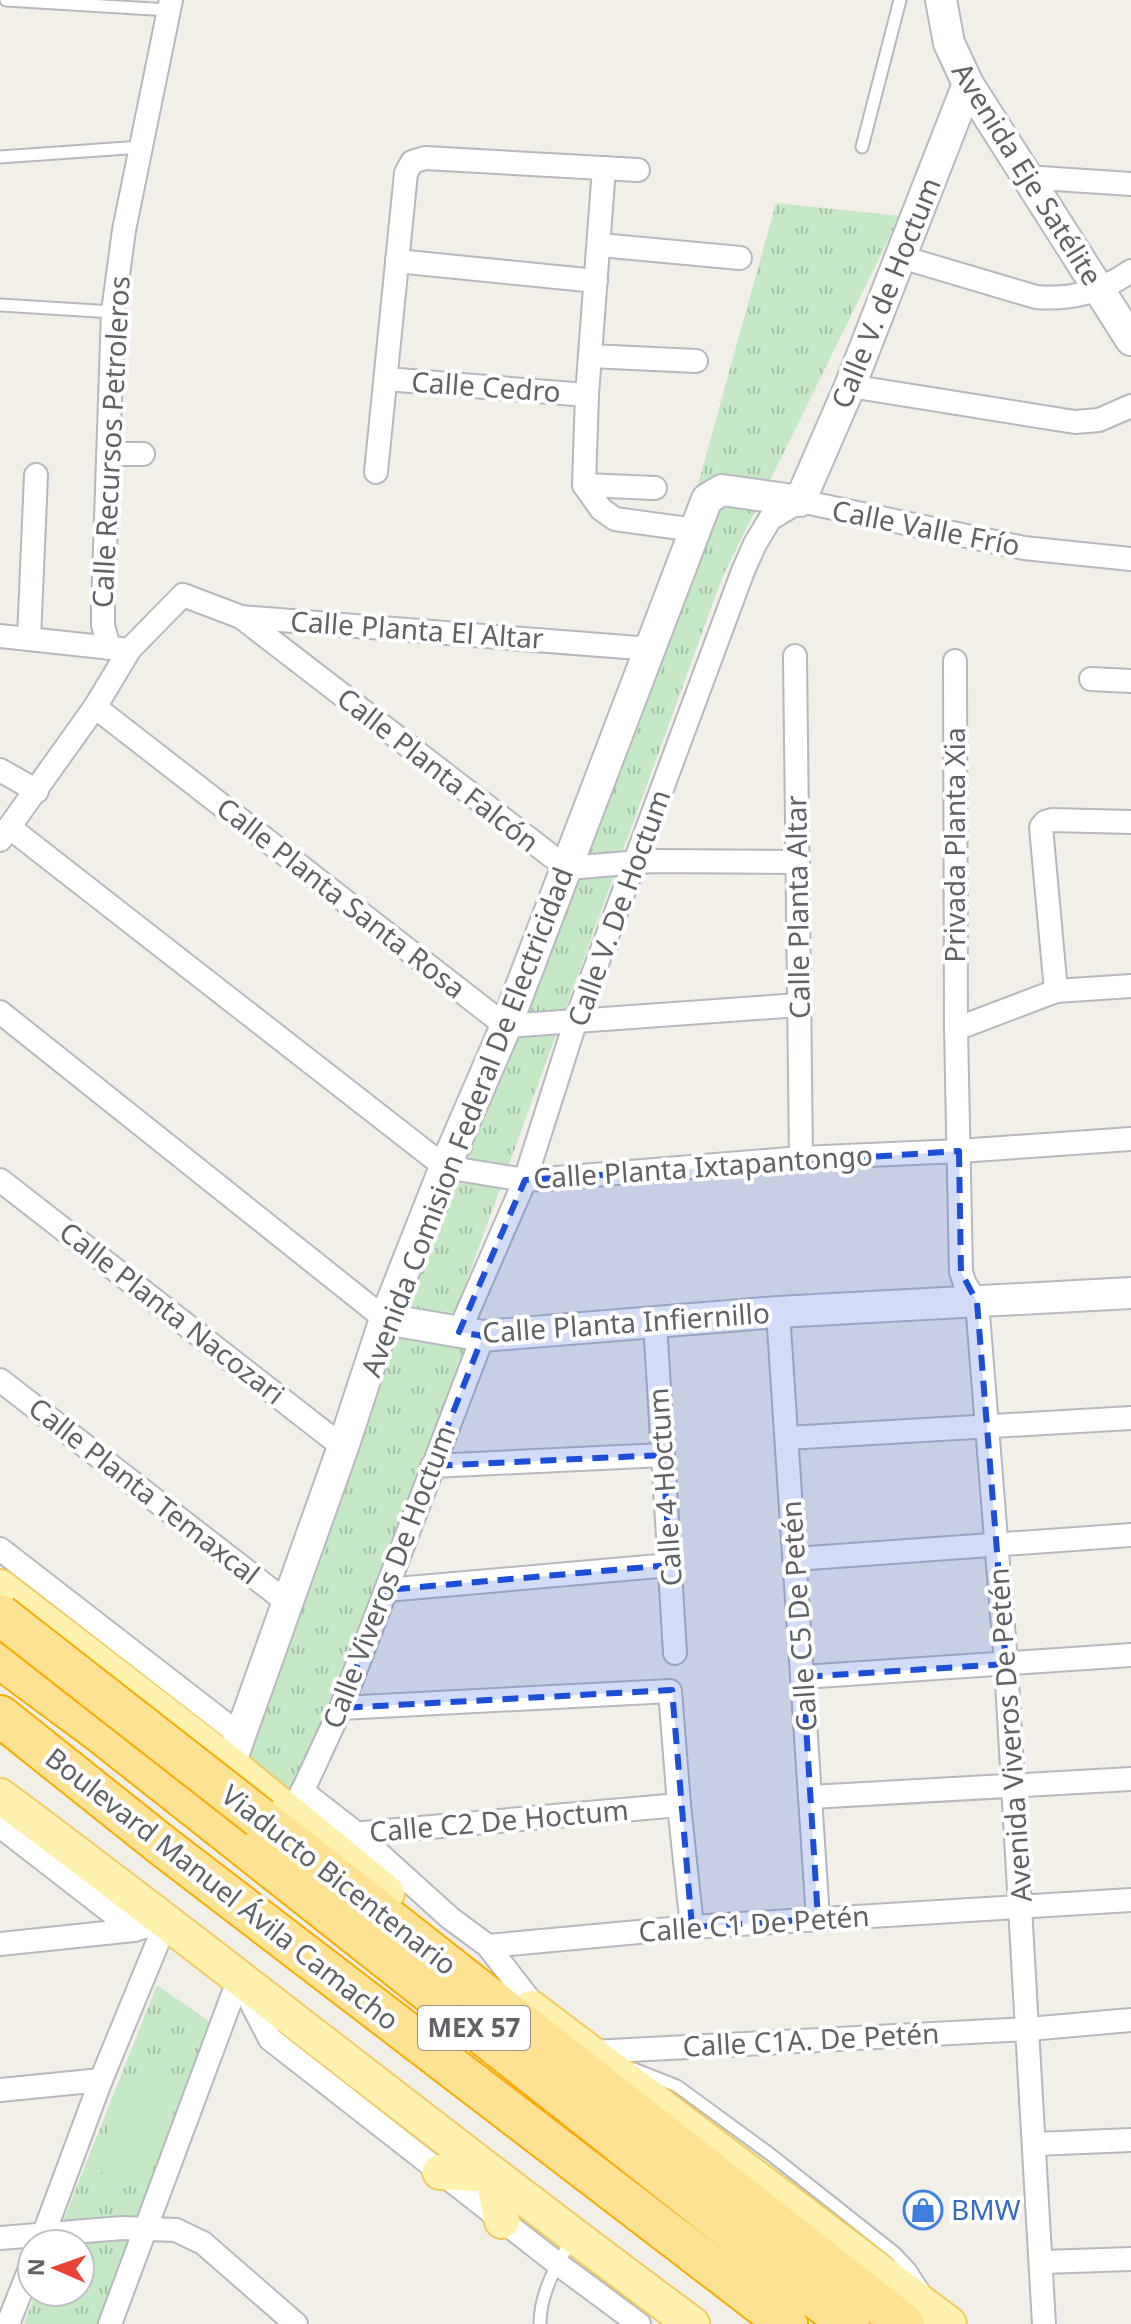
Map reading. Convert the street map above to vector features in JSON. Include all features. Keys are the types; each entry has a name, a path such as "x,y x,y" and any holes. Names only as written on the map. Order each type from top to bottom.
{"highway":[{"name":"Viaducto Bicentenario","path":"0,1615 931,2322"},
{"name":"Boulevard Manuel Ávila Camacho","path":"0,1658 100,1732 849,2324"},
{"name":"Boulevard Manuel Ávila Camacho","path":"0,1716 163,1846 787,2324"},
{"path":"100,1732 198,1741"},
{"path":"0,1749 108,1828 131,1839 163,1846"}],"main road":[{"name":"Avenida Eje Satélite","path":"941,0 949,43 968,84 1131,340"},
{"name":"Calle V. de Hoctum","path":"800,501 850,386 968,84"},
{"name":"Calle Valle Frío","path":"722,490 800,501"},
{"name":"Avenida Comision Federal De Electricidad","path":"235,1750 343,1447 385,1319 445,1167 506,1026 707,499 722,490"},
{"name":"Calle Planta Infiernillo","path":"385,1319 471,1334 778,1312 1131,1293"},
{"path":"0,1587 198,1741 235,1750 297,1803 318,1837 543,2016 790,2187 931,2322"},
{"name":"Boulevard Manuel Ávila Camacho","path":"0,1796 167,1920 492,2175 566,2251 692,2324"},
{"path":"440,2172 492,2175 502,2221"}],"street":[{"name":"Calle Recursos Petroleros","path":"120,648 103,625 113,312 124,230 170,5"},
{"path":"376,472 406,173 412,162 425,158 638,170"},
{"path":"604,168 587,395 584,485 601,509 615,519 695,530"},
{"path":"1025,177 1131,184"},
{"path":"600,245 740,258"},
{"path":"901,257 1036,297 1075,297 1099,291 1131,271"},
{"path":"397,261 596,281"},
{"path":"590,356 696,361"},
{"name":"Calle Cedro","path":"386,379 587,395"},
{"path":"850,386 1075,422 1099,420 1131,406"},
{"path":"108,454 143,454"},
{"path":"29,639 36,475"},
{"path":"584,485 655,488"},
{"name":"Calle Valle Frío","path":"800,501 1024,548 1131,559"},
{"name":"Calle V. De Hoctum","path":"471,1334 576,1020 755,544 770,519 800,501"},
{"name":"Calle Planta El Altar","path":"120,648 179,597 187,595 241,617 651,649"},
{"name":"Calle Planta Falcón","path":"241,617 567,868 636,863 798,862"},
{"path":"0,636 120,648 95,707 4,834"},
{"name":"Calle Planta Altar","path":"795,656 801,1158"},
{"name":"Privada Planta Xia","path":"955,661 959,1151"},
{"path":"1091,679 1131,681"},
{"name":"Calle Planta Santa Rosa","path":"95,707 506,1026"},
{"path":"0,770 37,791"},
{"path":"1056,991 1041,827 1052,820 1131,822"},
{"name":"Calle Planta Ixtapantongo","path":"4,834 445,1167 525,1180 801,1158 1131,1139"},
{"path":"956,1029 1056,991 1131,986"},
{"path":"506,1026 799,1005"},
{"name":"Calle Planta Infiernillo","path":"0,1012 385,1319"},
{"name":"Avenida Viveros De Petén","path":"959,1151 961,1272 977,1302 998,1544 1043,2262 1044,2324"},
{"name":"Calle Planta Nacozari","path":"0,1180 343,1447"},
{"name":"Calle C5 De Petén","path":"778,1312 818,1919"},
{"name":"Calle 4 Hoctum","path":"655,1322 675,1653"},
{"name":"Calle Viveros De Hoctum","path":"297,1803 341,1708 386,1590 432,1466 471,1334"},
{"name":"Calle Planta Temaxcal","path":"0,1380 288,1603"},
{"path":"787,1438 1131,1418"},
{"path":"432,1466 663,1455"},
{"path":"795,1559 1131,1535"},
{"path":"0,1549 235,1750"},
{"path":"386,1590 670,1565"},
{"path":"803,1677 1131,1655"},
{"path":"341,1708 667,1690 672,1695 679,1805 692,1927"},
{"path":"811,1797 1131,1779"},
{"path":"297,1803 356,1833 450,1918 488,1946 543,2016"},
{"name":"Calle C2 De Hoctum","path":"318,1837 679,1805"},
{"path":"0,1826 134,1930"},
{"name":"Calle C1 De Petén","path":"488,1946 692,1927 1131,1900"},
{"path":"0,1944 134,1930 167,1920"},
{"path":"46,2228 101,2080 167,1920"},
{"path":"239,1978 270,2039 502,2221 566,2251 639,2324"},
{"path":"110,2324 239,1978"},
{"name":"Calle C1A. De Petén","path":"596,2055 1131,2020"},
{"path":"0,2090 101,2080"},
{"path":"1035,2144 1131,2140"},
{"path":"96,2233 148,2228 176,2230 203,2243 296,2324"},
{"path":"1043,2262 1131,2259"},
{"path":"8,2324 16,2304"}],"lane":[{"path":"6,0 170,5"},
{"path":"862,147 900,0"},
{"path":"0,157 141,147"},
{"path":"0,305 113,312"},
{"path":"540,2324 546,2289 566,2251"}],"highlighted area":[{"path":"959,1151 961,1272 977,1302 1006,1664 803,1677 818,1919 692,1927 672,1690 341,1708 386,1590 670,1565 663,1455 432,1466 483,1336 459,1332 525,1180"}],"green space":[{"path":"776,203 900,216 722,578 452,1321 387,1310 669,589"},
{"path":"395,1337 474,1351 304,1825 230,1764"},
{"path":"157,1985 210,2022 97,2324 24,2324 30,2308 96,2308 96,2228 60,2228"},
{"path":"129,2074 180,2093 145,2189 94,2170"}],"place":[{"name":"BMW","path":"923,2210"}]}
